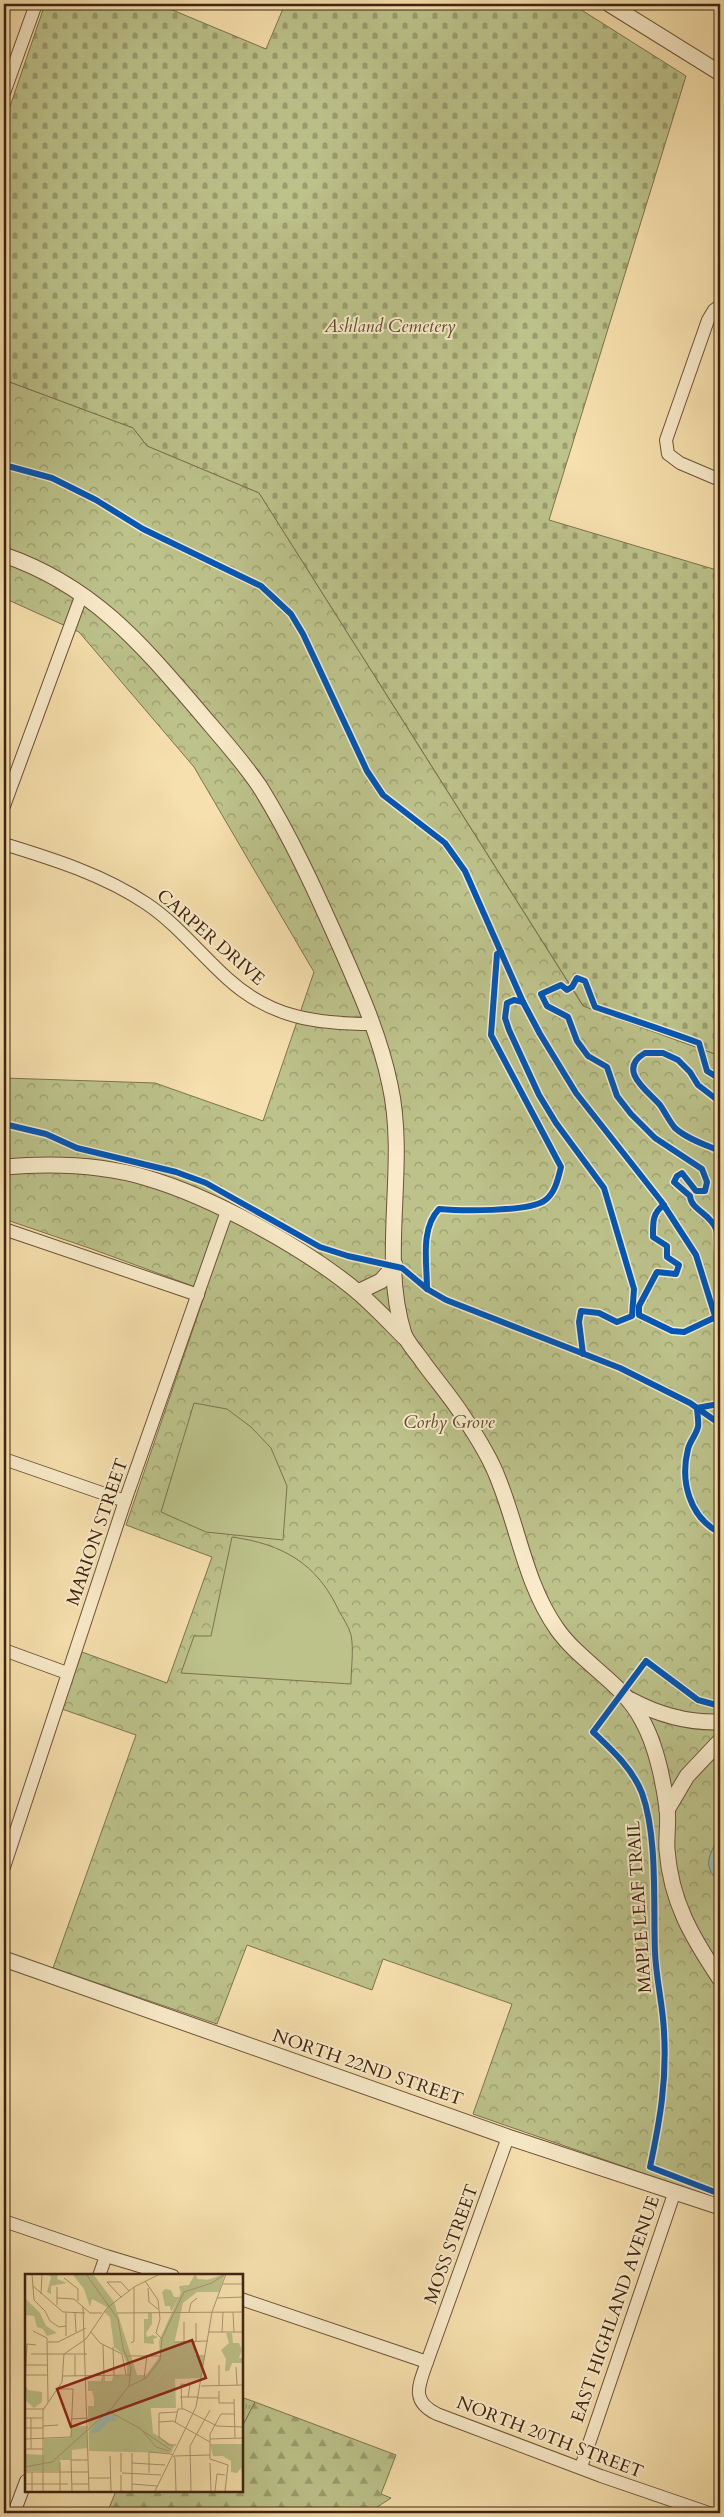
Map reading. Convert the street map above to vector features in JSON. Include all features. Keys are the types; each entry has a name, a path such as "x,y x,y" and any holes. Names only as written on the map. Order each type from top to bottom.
{"street":[{"path":"4,93 36,4"},
{"path":"609,4 720,73"},
{"path":"720,306 714,310 708,320 666,440 668,454 720,480"},
{"path":"4,555 41,570 82,594 141,644 258,784 302,861 373,1024 390,1085 398,1133 395,1265 398,1300 405,1338"},
{"path":"4,806 82,594"},
{"name":"CARPER DRIVE","path":"4,844 92,875 147,904 186,935 228,980 268,1007 326,1024 373,1024"},
{"path":"4,1167 69,1165 102,1169 146,1178 190,1194 227,1211 305,1256 358,1292 405,1338 463,1416 498,1478 528,1570 545,1611 561,1634 578,1654 630,1699 653,1711 680,1719 720,1722"},
{"name":"MARION STREET","path":"4,1867 125,1501 227,1211"},
{"path":"4,1229 198,1295"},
{"path":"358,1292 381,1281 395,1265"},
{"path":"4,1458 125,1501"},
{"path":"4,1650 67,1673"},
{"path":"630,1699 644,1722 656,1759 667,1810 667,1850 673,1887 684,1922 720,1979"},
{"path":"667,1810 688,1776 720,1741"},
{"name":"NORTH 22ND STREET","path":"4,1959 508,2137 720,2207"},
{"name":"MOSS STREET","path":"427,2362 508,2137"},
{"name":"EAST HIGHLAND AVENUE","path":"581,2467 675,2191"},
{"path":"4,2221 106,2256 166,2274"},
{"path":"100,2274 106,2256"},
{"path":"242,2299 427,2362"},
{"name":"NORTH 20TH STREET","path":"427,2362 418,2395 426,2408 709,2513"},
{"path":"14,2513 25,2484"}],"green space":[{"name":"Ashland Cemetery","path":"45,4 158,4 266,49 285,4 572,4 686,76 549,520 720,571 720,1056 584,1007 259,493 147,446 133,428 4,380 4,124"},
{"name":"Corby Grove","path":"4,380 133,428 147,446 259,493 583,1006 720,1056 720,2200 473,2114 512,2004 383,1959 372,1990 247,1945 217,2024 53,1968 136,1735 62,1709 82,1652 167,1683 212,1557 126,1525 206,1291 4,1219 4,1078 155,1083 263,1121 314,972 194,767 79,632 4,598"},
{"path":"194,1403 227,1409 251,1427 271,1448 287,1486 283,1540 206,1532 161,1512"},
{"path":"232,1537 250,1540 282,1551 309,1568 320,1580 330,1594 351,1635 351,1684 181,1673 194,1636 211,1636"},
{"path":"242,2397 255,2402 242,2427"},
{"path":"255,2402 396,2455 381,2494 391,2498 368,2513 107,2513 116,2492 242,2492 242,2427"}],"water":[{"path":"720,1832 720,1883 710,1870 709,1859"}],"cycle path":[{"path":"4,465 52,478 96,500 143,529 261,586 291,614 303,634 367,771 383,795 445,843 465,871 523,1002 540,1034 576,1093 661,1201 696,1255 720,1332"},
{"path":"427,1289 427,1236 429,1226 439,1209 493,1210 535,1205 544,1201 551,1194 556,1186 561,1167 491,1035 497,954 501,952"},
{"path":"720,1079 707,1071 699,1043 595,1007 585,981 577,978 572,987 567,990 561,985 541,994 547,1006 568,1017 577,1041 588,1056 607,1067 617,1096 631,1114 655,1138 702,1169 707,1182 705,1191 696,1191 682,1173 677,1176 674,1182 690,1196 694,1205 710,1219 717,1232 720,1256"},
{"path":"523,1002 514,1000 507,1003 505,1018 509,1030 539,1095 556,1123 604,1188 634,1289 632,1316 617,1322 599,1313 581,1311 579,1322 583,1354"},
{"path":"720,1102 698,1085 690,1072 678,1060 663,1053 645,1053 633,1066 637,1080 660,1105 675,1128 691,1139 720,1151"},
{"path":"4,1124 46,1134 77,1148 176,1172 206,1183 320,1247 348,1256 402,1268 427,1289 446,1300 620,1368 690,1403 720,1424"},
{"path":"664,1205 655,1215 653,1237 667,1246 667,1257 679,1265 676,1274 657,1272 639,1306 639,1315 672,1331 684,1332 720,1315"},
{"path":"713,1405 697,1408 698,1427 688,1449 685,1473 689,1497 694,1508 709,1526 720,1533"},
{"name":"MAPLE LEAF TRAIL","path":"720,1706 698,1700 646,1661 593,1732 621,1760 638,1784 647,1811 653,1850 656,1962 665,2050 662,2100 650,2167 720,2194"}]}
